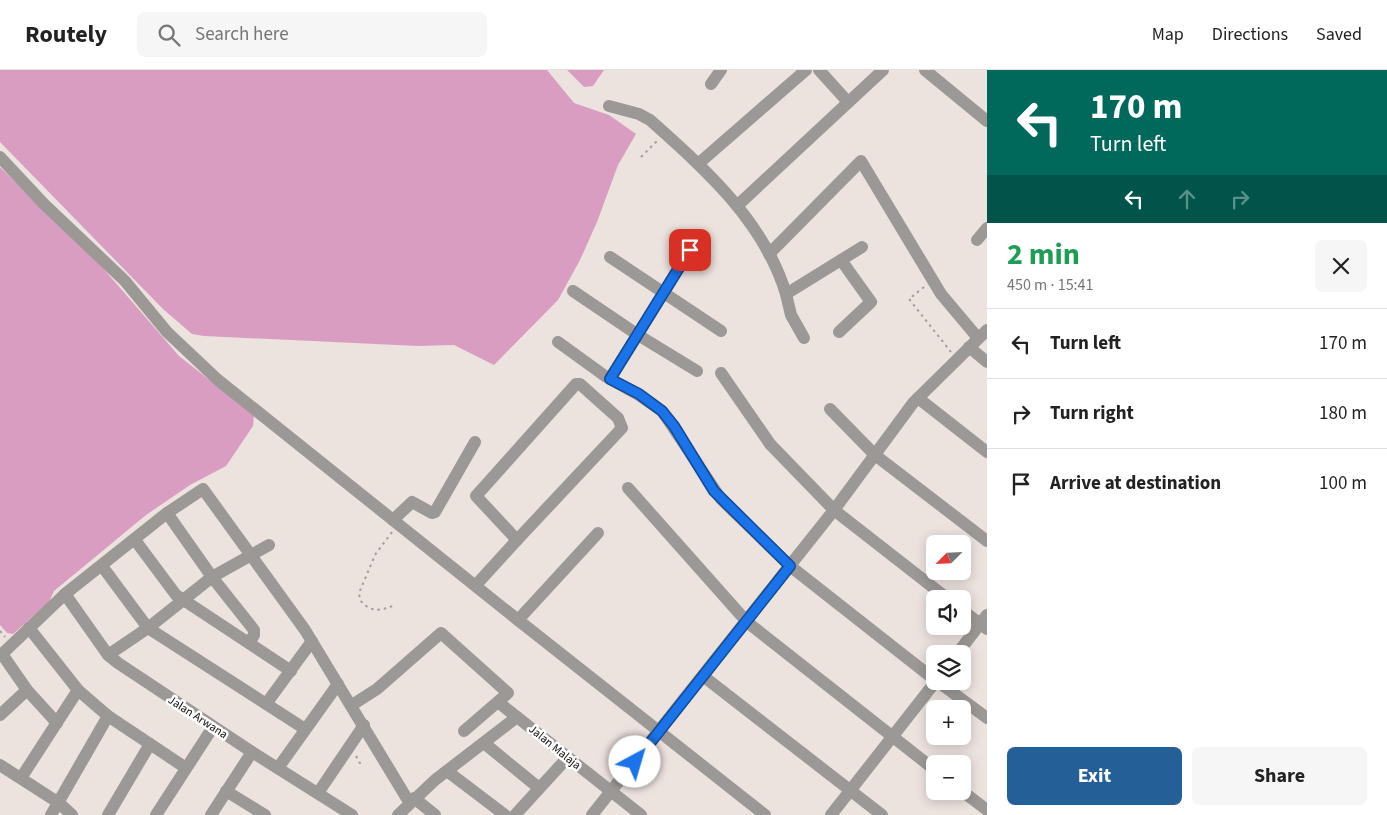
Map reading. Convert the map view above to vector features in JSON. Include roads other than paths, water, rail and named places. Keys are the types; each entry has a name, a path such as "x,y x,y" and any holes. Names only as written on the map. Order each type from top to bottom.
{"street":[{"path":"712,84 720,70"},
{"path":"698,164 806,70"},
{"path":"819,70 848,102"},
{"path":"738,205 883,70"},
{"path":"924,70 984,114"},
{"path":"609,106 643,115 698,164 738,205 769,254 786,294 791,315 804,338"},
{"path":"0,157 44,204 124,281 167,332 218,380 765,815"},
{"path":"769,254 861,162 947,303 978,338 987,362"},
{"path":"977,240 987,228"},
{"path":"786,294 862,247"},
{"path":"610,379 690,250"},
{"path":"610,257 721,331"},
{"path":"839,332 871,302 842,260"},
{"path":"573,291 638,335 697,370"},
{"path":"592,815 747,622 918,398 978,338"},
{"path":"558,342 610,379 639,394 662,411 674,426 717,495 790,566 926,673"},
{"path":"721,373 770,444 834,510 936,590"},
{"path":"476,586 622,428 618,418 579,384 576,384 476,496 517,540"},
{"path":"918,398 987,452"},
{"path":"830,409 875,455 987,541"},
{"path":"395,522 412,502 432,513 436,512 475,442"},
{"path":"628,488 747,622 926,763"},
{"path":"57,723 27,690 1,655 65,594 167,513 203,489 312,641 412,800 435,815"},
{"path":"167,513 212,577 254,630 249,643"},
{"path":"518,620 598,533"},
{"path":"135,540 170,588 183,600 291,671"},
{"path":"108,655 148,628 212,577 269,545"},
{"path":"102,566 148,628 305,729"},
{"name":"Jalan Arwana","path":"65,594 108,655 213,727 352,815"},
{"path":"965,645 985,623 971,615"},
{"path":"29,628 78,690 108,716 186,768"},
{"path":"352,705 377,689 441,633 508,692 464,731"},
{"path":"266,704 312,641"},
{"path":"703,676 882,815"},
{"path":"278,768 338,684"},
{"path":"0,714 27,690"},
{"path":"22,778 78,690"},
{"path":"831,815 929,690"},
{"path":"948,690 987,718"},
{"name":"Jalan Malaja","path":"498,702 641,815"},
{"path":"51,815 108,716"},
{"path":"398,815 412,800 447,771 517,717"},
{"path":"318,793 364,725"},
{"path":"156,815 213,727"},
{"path":"484,743 539,788"},
{"path":"108,815 150,744"},
{"path":"211,815 252,752"},
{"path":"515,815 568,758"},
{"path":"0,765 59,803 72,815"},
{"path":"447,771 505,815"},
{"path":"226,791 264,815"},
{"path":"971,798 987,810"}]}
